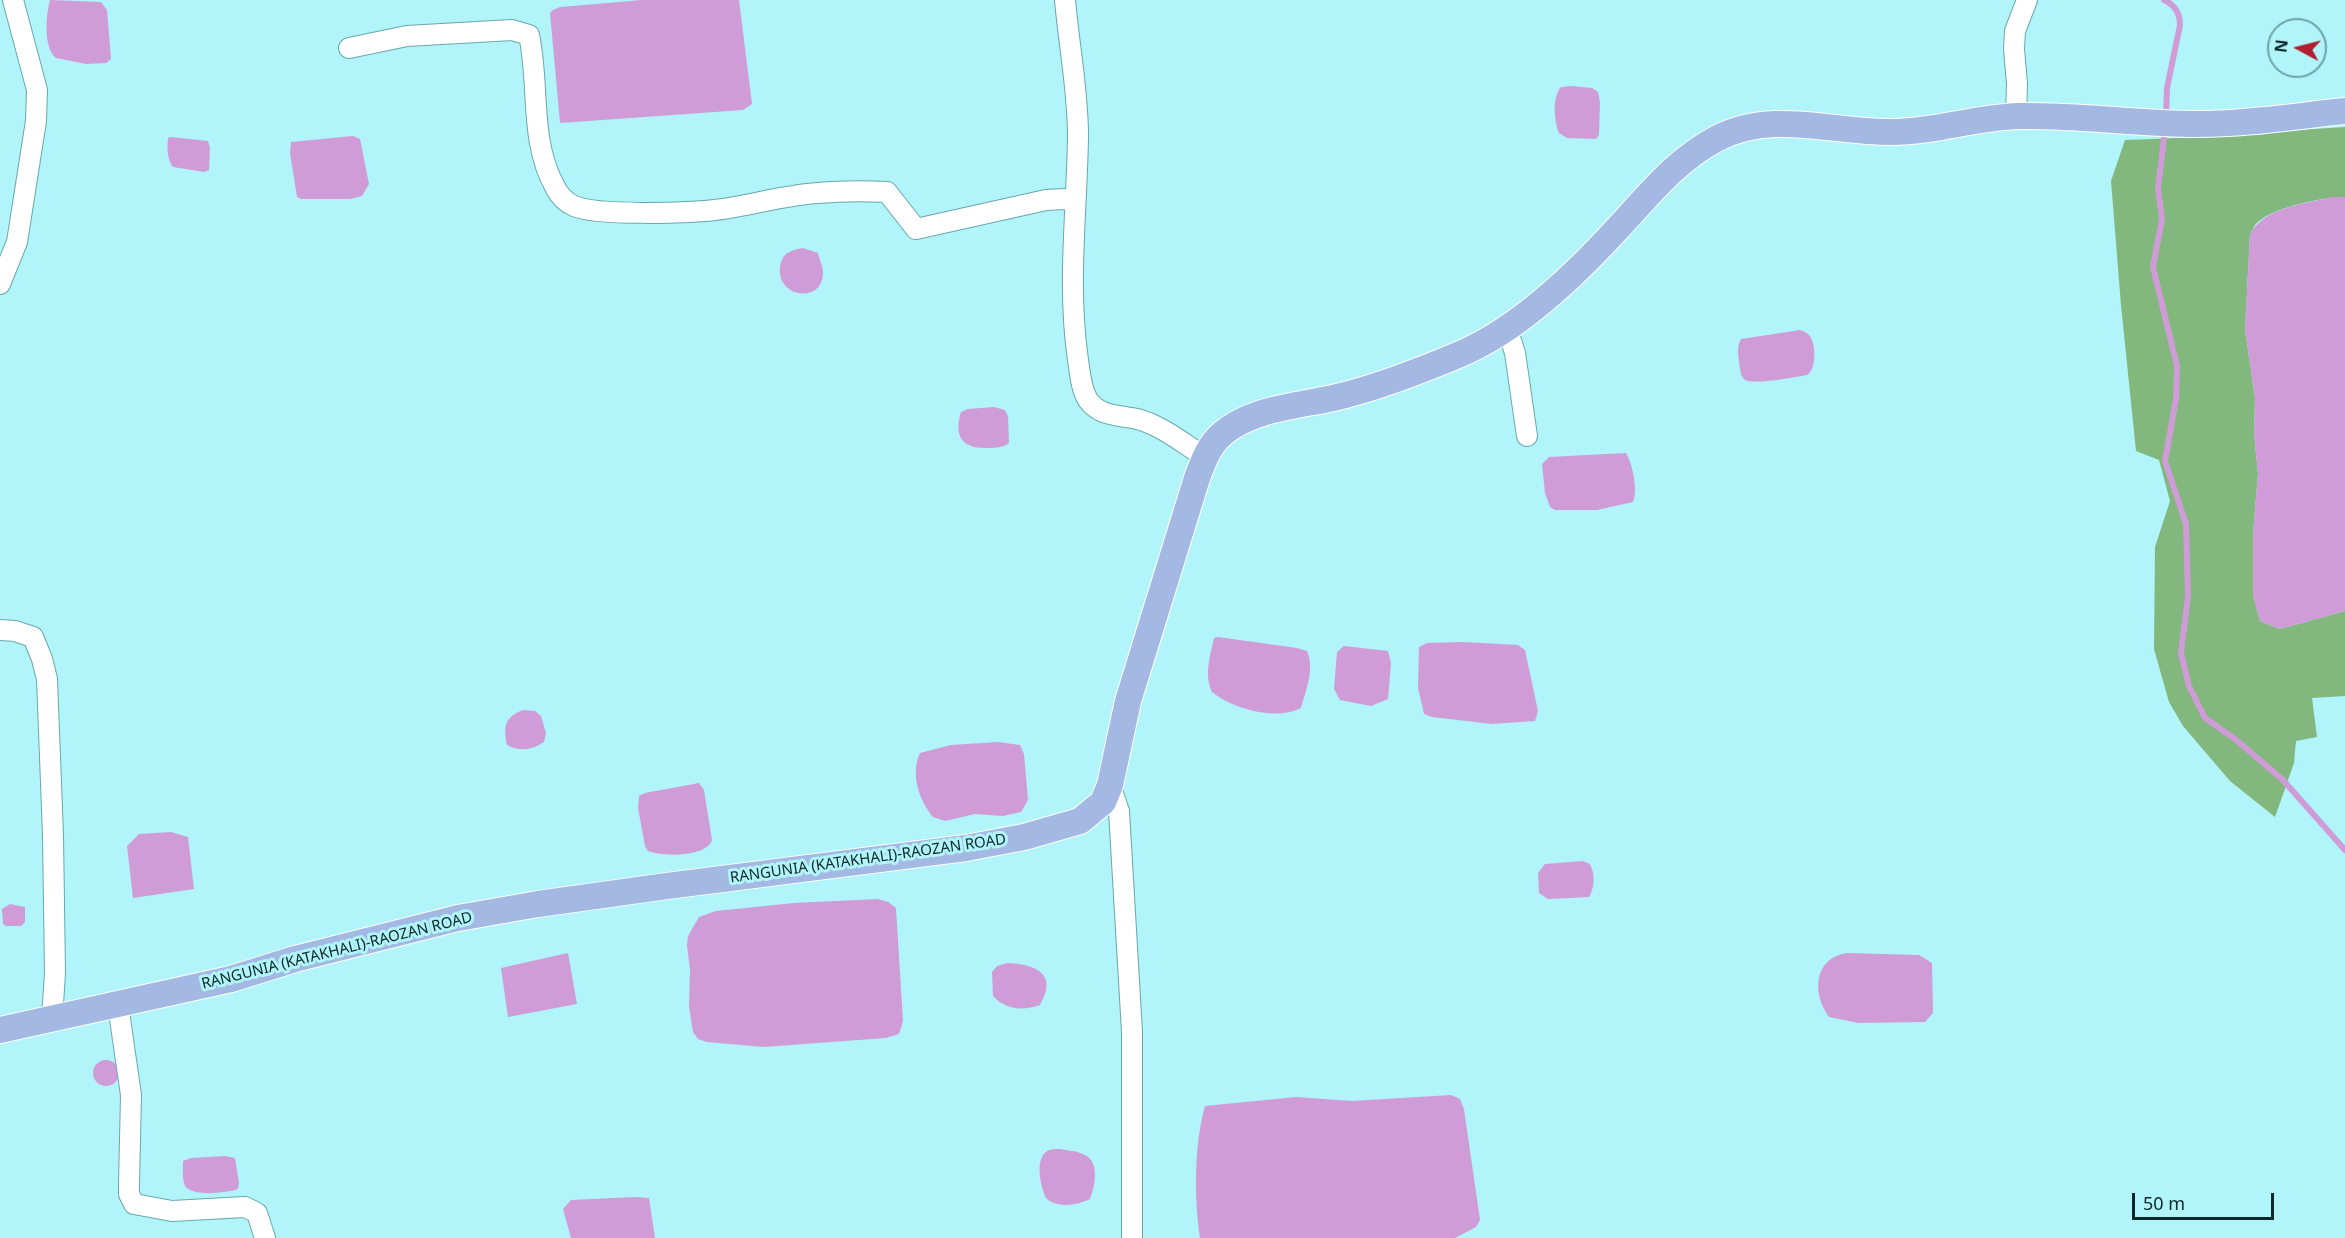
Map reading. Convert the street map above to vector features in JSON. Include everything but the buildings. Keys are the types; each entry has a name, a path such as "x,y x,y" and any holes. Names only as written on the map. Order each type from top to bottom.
{"main road":[{"name":"RANGUNIA (KATAKHALI)-RAOZAN ROAD","path":"0,1030 231,979 295,959 458,918 632,891 954,850 1024,837 1080,821 1103,802 1110,785 1128,701 1180,530 1205,457 1214,442 1238,423 1263,414 1346,395 1404,378 1484,345 1594,254 1668,173 1717,138 1740,129 1793,122 1865,132 1893,132 1919,131 2016,116 2179,123 2242,122 2345,111"}],"street":[{"path":"0,284 16,242 36,121 37,100 37,90 13,0"},
{"path":"1065,0 1076,93 1078,137 1074,202 1073,313 1082,384 1088,399 1106,414 1141,420 1205,457"},
{"path":"2016,116 2015,32 2027,0"},
{"path":"349,48 407,36 512,30 528,35 533,56 534,103 542,157 556,189 565,201 576,207 593,210 687,212 716,210 818,193 887,192 916,229 1046,200 1065,199 1074,202"},
{"path":"1507,328 1515,353 1527,436"},
{"path":"0,630 15,631 33,637 47,679 53,835 55,973 52,1019"},
{"path":"1110,785 1119,811 1131,999 1132,1238"},
{"path":"118,1005 131,1095 129,1194 134,1204 172,1211 245,1207 257,1213 266,1238"}],"green space":[{"path":"2345,127 2345,197 2287,207 2258,222 2250,234 2245,330 2255,398 2254,433 2258,474 2253,534 2253,595 2260,621 2280,629 2345,611 2345,696 2312,698 2317,737 2296,741 2294,763 2275,817 2230,781 2183,726 2169,702 2154,649 2155,547 2170,501 2159,460 2136,451 2111,181 2125,140"}],"shaded area":[{"path":"50,0 101,2 107,10 111,59 106,63 86,64 56,58 47,39 47,14"},
{"path":"642,0 739,0 752,104 743,110 560,123 550,13 560,7"},
{"path":"1561,87 1592,88 1598,92 1599,135 1596,139 1567,138 1559,133 1555,116 1556,97"},
{"path":"353,136 360,139 369,184 362,196 350,199 301,199 297,197 290,153 291,142"},
{"path":"168,138 208,141 209,170 204,172 173,167 168,149"},
{"path":"2332,197 2345,197 2345,611 2280,629 2260,621 2253,595 2253,534 2258,474 2254,433 2255,398 2245,330 2250,234 2257,225 2275,212"},
{"path":"803,248 818,253 823,269 821,282 815,290 808,293 790,290 783,283 780,274 781,262 785,255"},
{"path":"1800,330 1809,335 1814,349 1813,368 1807,375 1757,382 1743,378 1738,353 1741,339"},
{"path":"994,407 1005,410 1008,416 1009,443 1001,447 985,448 965,443 961,439 958,427 961,412 968,409"},
{"path":"1626,453 1634,478 1633,502 1597,510 1555,510 1550,507 1545,493 1542,464 1549,457"},
{"path":"1214,638 1307,651 1310,672 1301,708 1280,713 1255,711 1231,704 1212,692 1208,679 1208,665"},
{"path":"1464,642 1518,645 1525,650 1538,711 1535,721 1492,724 1432,717 1424,714 1418,688 1419,647 1427,643"},
{"path":"1344,646 1388,651 1391,663 1388,699 1371,706 1340,700 1334,689 1337,652"},
{"path":"523,710 535,711 541,716 546,733 544,742 535,747 521,749 507,745 505,732 509,719"},
{"path":"998,742 1020,745 1024,754 1028,800 1021,812 1003,816 975,814 945,821 933,817 920,795 916,778 920,753 951,745"},
{"path":"699,783 704,790 712,840 708,846 694,853 674,855 648,851 638,808 639,796"},
{"path":"171,832 188,837 194,889 133,898 127,846 139,834"},
{"path":"1583,861 1590,864 1593,872 1594,880 1589,897 1548,899 1539,893 1538,873 1545,864"},
{"path":"878,899 896,908 903,1021 899,1034 886,1038 764,1047 707,1042 698,1039 693,1032 689,1007 690,969 687,946 688,936 699,917 716,911 794,903"},
{"path":"10,904 25,907 25,922 21,926 3,924 2,909"},
{"path":"568,953 577,1004 508,1017 501,968"},
{"path":"1847,953 1919,955 1932,963 1933,1013 1925,1022 1858,1023 1829,1017 1820,998 1819,978 1827,962"},
{"path":"1007,963 1026,965 1041,972 1047,985 1040,1005 1027,1008 1009,1007 993,996 992,972 997,966"},
{"path":"106,1060 115,1064 119,1073 115,1082 106,1086 97,1082 93,1073 97,1064"},
{"path":"1451,1095 1460,1099 1464,1109 1480,1220 1476,1227 1455,1238 1200,1238 1196,1172 1201,1121 1205,1106 1296,1097 1352,1101"},
{"path":"1061,1149 1082,1154 1090,1158 1093,1163 1095,1182 1090,1199 1080,1203 1062,1205 1046,1198 1041,1181 1041,1161 1047,1151"},
{"path":"225,1156 235,1158 238,1189 202,1193 185,1186 183,1161 191,1158"},
{"path":"649,1198 655,1238 571,1238 563,1209 571,1200"}],"waterway":[{"path":"2164,0 2176,10 2180,25 2167,88 2166,117"},
{"path":"2165,130 2158,188 2162,219 2153,267 2177,366 2176,399 2165,461 2186,524 2188,596 2181,653 2189,686 2205,718 2235,739 2283,780 2345,850"}]}
